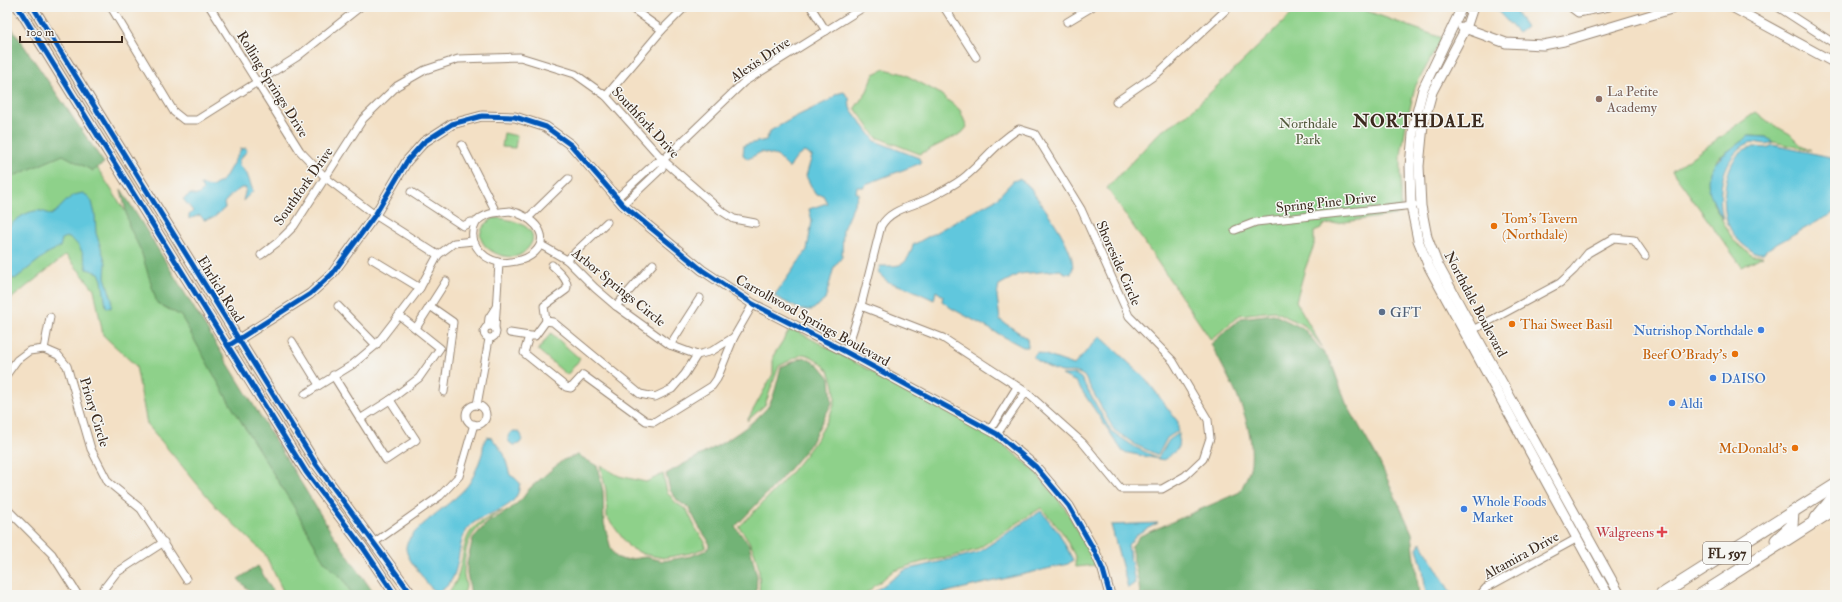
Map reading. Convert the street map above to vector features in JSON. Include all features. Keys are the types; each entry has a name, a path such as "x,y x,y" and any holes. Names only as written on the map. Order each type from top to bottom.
{"main road":[{"name":"FL 597","path":"1661,595 1835,485"},
{"path":"1812,524 1835,495"},
{"name":"FL 597","path":"1700,595 1835,509"},
{"path":"1739,570 1792,525 1793,512"}],"street":[{"name":"Ehrlich Road","path":"18,7 306,472 364,549 395,595"},
{"name":"Ehrlich Road","path":"34,7 238,340 316,464 375,542 412,595"},
{"path":"111,7 174,112 184,120 197,120 297,57 360,7"},
{"name":"Rolling Springs Drive","path":"210,7 300,151 326,178 376,215"},
{"path":"630,7 662,30"},
{"path":"606,96 662,30 685,7"},
{"path":"811,7 826,31"},
{"name":"Alexis Drive","path":"617,198 655,163 663,160 744,82 864,7"},
{"path":"944,7 976,57"},
{"path":"1068,22 1092,7"},
{"path":"1116,102 1158,73 1221,10 1229,7"},
{"name":"Northdale Boulevard","path":"1462,7 1423,89 1414,124 1410,166 1416,205 1437,263 1469,333 1518,433 1608,595"},
{"name":"Northdale Boulevard","path":"1416,205 1423,125 1432,92 1466,28 1473,7"},
{"path":"1570,7 1578,13 1609,7"},
{"path":"1455,24 1506,43 1543,45 1564,41 1662,9 1678,7"},
{"path":"1732,7 1835,63"},
{"path":"1778,7 1835,44"},
{"name":"Southfork Drive","path":"261,255 278,242 294,226 363,119 397,86 425,70 458,59 520,57 575,74 606,96 663,160 720,210 734,219 755,223"},
{"name":"Carrollwood Springs Boulevard","path":"228,346 320,286 342,261 376,215 407,161 424,142 452,124 482,116 515,117 546,127 572,145 623,205 702,270 753,304 846,352 993,432 1036,467 1069,506 1094,550 1103,570 1110,595"},
{"name":"Shoreside Circle","path":"846,352 861,306 882,226 886,217 894,212 924,201 966,176 1006,137 1019,129 1035,134 1080,209 1129,316 1173,361 1208,420 1210,438 1203,459 1185,476 1162,489 1121,489 1083,443 1026,392 943,338 861,306"},
{"path":"462,145 496,212"},
{"name":"Alexis Drive","path":"623,205 662,168 663,160"},
{"path":"529,218 568,178"},
{"path":"411,192 463,226 471,222 476,222 496,212 510,211 519,213 529,218 538,228 541,236 541,245 534,253 522,260 498,263 486,257 477,248 473,241 476,222"},
{"name":"Spring Pine Drive","path":"1235,230 1256,222 1416,205"},
{"path":"376,215 438,255"},
{"path":"567,260 607,222"},
{"path":"1469,333 1560,283 1574,270 1588,253 1614,238 1634,240 1645,256"},
{"path":"305,394 352,364 376,345 400,316 420,288 438,255 454,243 473,241"},
{"name":"Arbor Springs Circle","path":"541,245 567,260 595,288 616,306 670,345 697,355"},
{"path":"372,259 420,288"},
{"path":"489,338 495,336 496,332 498,263"},
{"path":"616,306 653,264"},
{"path":"552,265 567,282 568,286 566,290 544,306 549,322 640,394 655,398 672,389 685,374 697,355 712,350 734,336"},
{"path":"416,328 446,281"},
{"path":"670,345 700,298"},
{"path":"529,336 524,353 566,387 571,388 583,375 646,420 654,422 712,386 717,379 734,336 753,304"},
{"path":"489,338 486,337 484,333 488,326 489,318 497,305"},
{"path":"338,306 376,345"},
{"path":"430,306 453,322 444,392"},
{"path":"400,316 440,348 449,352"},
{"path":"7,374 16,360 29,351 44,349 50,317"},
{"path":"510,333 535,336 549,322"},
{"path":"488,326 495,328"},
{"name":"Northdale Boulevard","path":"1469,333 1527,428 1620,595"},
{"path":"477,405 489,338"},
{"path":"292,341 319,385"},
{"path":"360,419 390,400 419,378 440,348"},
{"name":"Priory Circle","path":"44,349 58,355 67,366 91,449 108,482 141,509 164,542 186,579"},
{"path":"333,375 386,460 416,440 390,400"},
{"path":"993,432 1017,387"},
{"path":"993,432 1026,392"},
{"path":"477,405 483,407 486,416 483,422 474,424 469,421 467,415 468,409 477,405"},
{"path":"375,542 440,496 459,476 474,424"},
{"path":"1518,433 1527,428"},
{"path":"1549,490 1578,529 1583,533 1586,533"},
{"path":"7,509 52,554 78,595"},
{"path":"1576,539 1587,548 1609,575"},
{"name":"Altamira Drive","path":"1480,595 1486,588 1576,539"},
{"path":"99,595 116,573 164,542"}],"green space":[{"name":"Northdale Park","path":"1299,7 1365,7 1364,10 1442,38 1415,87 1406,125 1401,155 1401,214 1323,225 1321,229 1314,232 1314,245 1305,269 1296,301 1322,347 1305,326 1274,311 1240,315 1211,340 1107,188 1159,133 1189,113"},
{"path":"7,21 104,163 93,171 63,155 7,179"},
{"path":"885,69 904,74 939,93 960,110 967,127 962,133 920,154 876,137 855,108 867,91 874,74"},
{"path":"52,99 171,283 248,407 361,595 285,595 265,554 218,509 147,424 136,366 103,335 94,289 66,255 7,302 7,131"},
{"path":"1756,112 1770,123 1790,134 1801,145 1811,150 1773,142 1766,137 1749,136 1717,159 1713,203 1733,240 1752,256 1763,256 1742,267 1672,171"},
{"path":"504,133 517,136 515,148 502,147"},
{"path":"121,189 330,530 375,595 352,595 344,580 324,561 294,507 229,402 181,316 157,303 141,251 129,226"},
{"path":"494,218 519,223 531,232 533,238 530,245 523,253 515,256 497,254 488,249 482,242 481,234 484,226"},
{"path":"1273,314 1304,329 1331,362 1346,403 1379,461 1412,533 1419,595 1140,595 1131,547 1140,536 1240,492 1251,463 1249,431 1245,416 1233,386 1211,344 1241,318"},
{"path":"791,328 994,437 1033,469 1065,508 1097,565 1076,567 1076,558 1062,532 1041,508 976,550 951,557 922,562 893,571 864,595 759,595 759,575 754,551 739,527 780,485 805,455 817,439 835,401 834,387 828,370 817,360 803,354 779,366 765,405 747,421 773,374 773,356"},
{"path":"551,333 580,359 567,375 538,350"},
{"path":"804,357 820,366 830,378 832,403 809,446 779,481 735,527 749,544 757,576 756,595 471,595 467,573 467,563 473,538 487,523 509,510 522,499 530,488 563,460 578,455 597,466 603,491 604,523 611,549 616,557 624,560 646,557 663,561 691,556 707,550 709,546 708,540 689,508 678,501 670,490 666,474 719,445 756,419 767,408 772,400 781,367"},
{"path":"600,465 619,476 646,482 663,474 667,492 676,503 687,510 696,529 705,542 705,548 691,553 663,558 643,554 629,547 607,517 606,490"},
{"path":"503,511 478,528 469,541 466,550 464,573 466,586 463,595 448,595 457,579 465,544 472,530 479,524"},
{"path":"258,566 275,595 253,595 238,579"}],"water":[{"path":"1494,7 1513,7 1526,27 1518,33"},
{"path":"844,92 849,98 850,108 875,141 919,158 921,163 866,184 864,187 857,187 856,193 859,193 843,229 842,257 834,267 825,300 812,310 801,310 774,296 807,250 812,221 809,209 827,203 823,195 815,194 806,176 812,156 804,152 797,157 789,168 777,156 761,152 748,159 743,155 744,145 766,140 770,131 830,100 836,94"},
{"path":"1749,136 1766,137 1773,142 1766,144 1755,142 1749,143 1740,148 1733,156 1728,165 1721,187 1720,198 1723,219 1709,191 1708,180 1710,171 1724,154"},
{"path":"1773,145 1835,158 1835,212 1771,247 1763,253 1754,253 1736,238 1729,226 1725,208 1725,186 1731,166 1736,157 1742,151 1751,147 1765,148"},
{"path":"246,148 247,151 239,160 239,165 247,174 253,191 243,201 246,188 241,188 231,195 224,203 225,208 213,218 204,220 200,215 189,219 189,215 193,211 183,199 191,194 197,195 200,193 203,190 200,185 212,187 224,179 241,149"},
{"path":"1019,179 1027,184 1058,228 1065,241 1073,265 1071,274 1060,270 1019,274 999,285 997,296 1000,320 1027,338 1028,347 1023,347 951,308 942,301 943,296 936,291 934,300 908,288 888,282 878,273 880,266 902,264 908,258 913,245 996,199 1013,181"},
{"path":"83,193 89,197 92,202 95,214 96,233 106,263 105,277 112,300 111,308 106,307 102,280 99,273 87,269 79,246 67,237 62,239 60,247 48,253 15,279 11,278 7,282 7,229 27,213 42,211 51,215 73,196"},
{"path":"1100,336 1146,379 1178,422 1178,431 1167,438 1158,455 1136,445 1114,430 1084,376 1075,372 1062,372 1054,370 1042,364 1033,356 1037,352 1074,365"},
{"path":"1075,374 1081,378 1111,431 1135,447 1158,458 1169,440 1179,433 1178,449 1164,460 1123,452 1076,382 1062,375"},
{"path":"515,431 520,433 522,438 520,443 515,445 510,443 508,438 510,433"},
{"path":"487,437 492,438 504,454 510,475 520,483 518,492 513,501 507,506 476,521 470,526 462,541 457,566 451,581 446,587 438,592 428,585 407,554 406,549 408,542 422,525 464,490 474,476 482,454 485,439"},
{"path":"1041,511 1059,533 1073,560 1068,564 934,595 870,595 905,570 977,553"},
{"path":"1158,523 1139,533 1128,545 1135,583 1128,588 1111,525"},
{"path":"1421,542 1452,595 1426,595 1423,570 1417,548"}],"cycle path":[{"path":"18,7 306,472 364,549 395,595"},
{"path":"33,7 316,464 412,595"},
{"path":"228,346 310,294 332,274 375,215 407,161 424,142 452,124 482,116 515,117 546,127 571,145 623,205 702,270 753,304 846,352 997,434 1036,467 1069,506 1094,550 1103,570 1110,595"}],"place":[{"name":"La Petite Academy","path":"1599,99"},
{"name":"Tom's Tavern (Northdale)","path":"1494,226"},
{"name":"GFT","path":"1382,312"},
{"name":"Thai Sweet Basil","path":"1512,324"},
{"name":"Nutrishop Northdale","path":"1761,330"},
{"name":"Beef O'Brady's","path":"1735,354"},
{"name":"DAISO","path":"1713,378"},
{"name":"Aldi","path":"1672,403"},
{"name":"McDonald's","path":"1795,448"},
{"name":"Whole Foods Market","path":"1464,509"},
{"name":"Walgreens","path":"1662,532"}],"district":[{"name":"NORTHDALE","path":"1419,121"}]}
